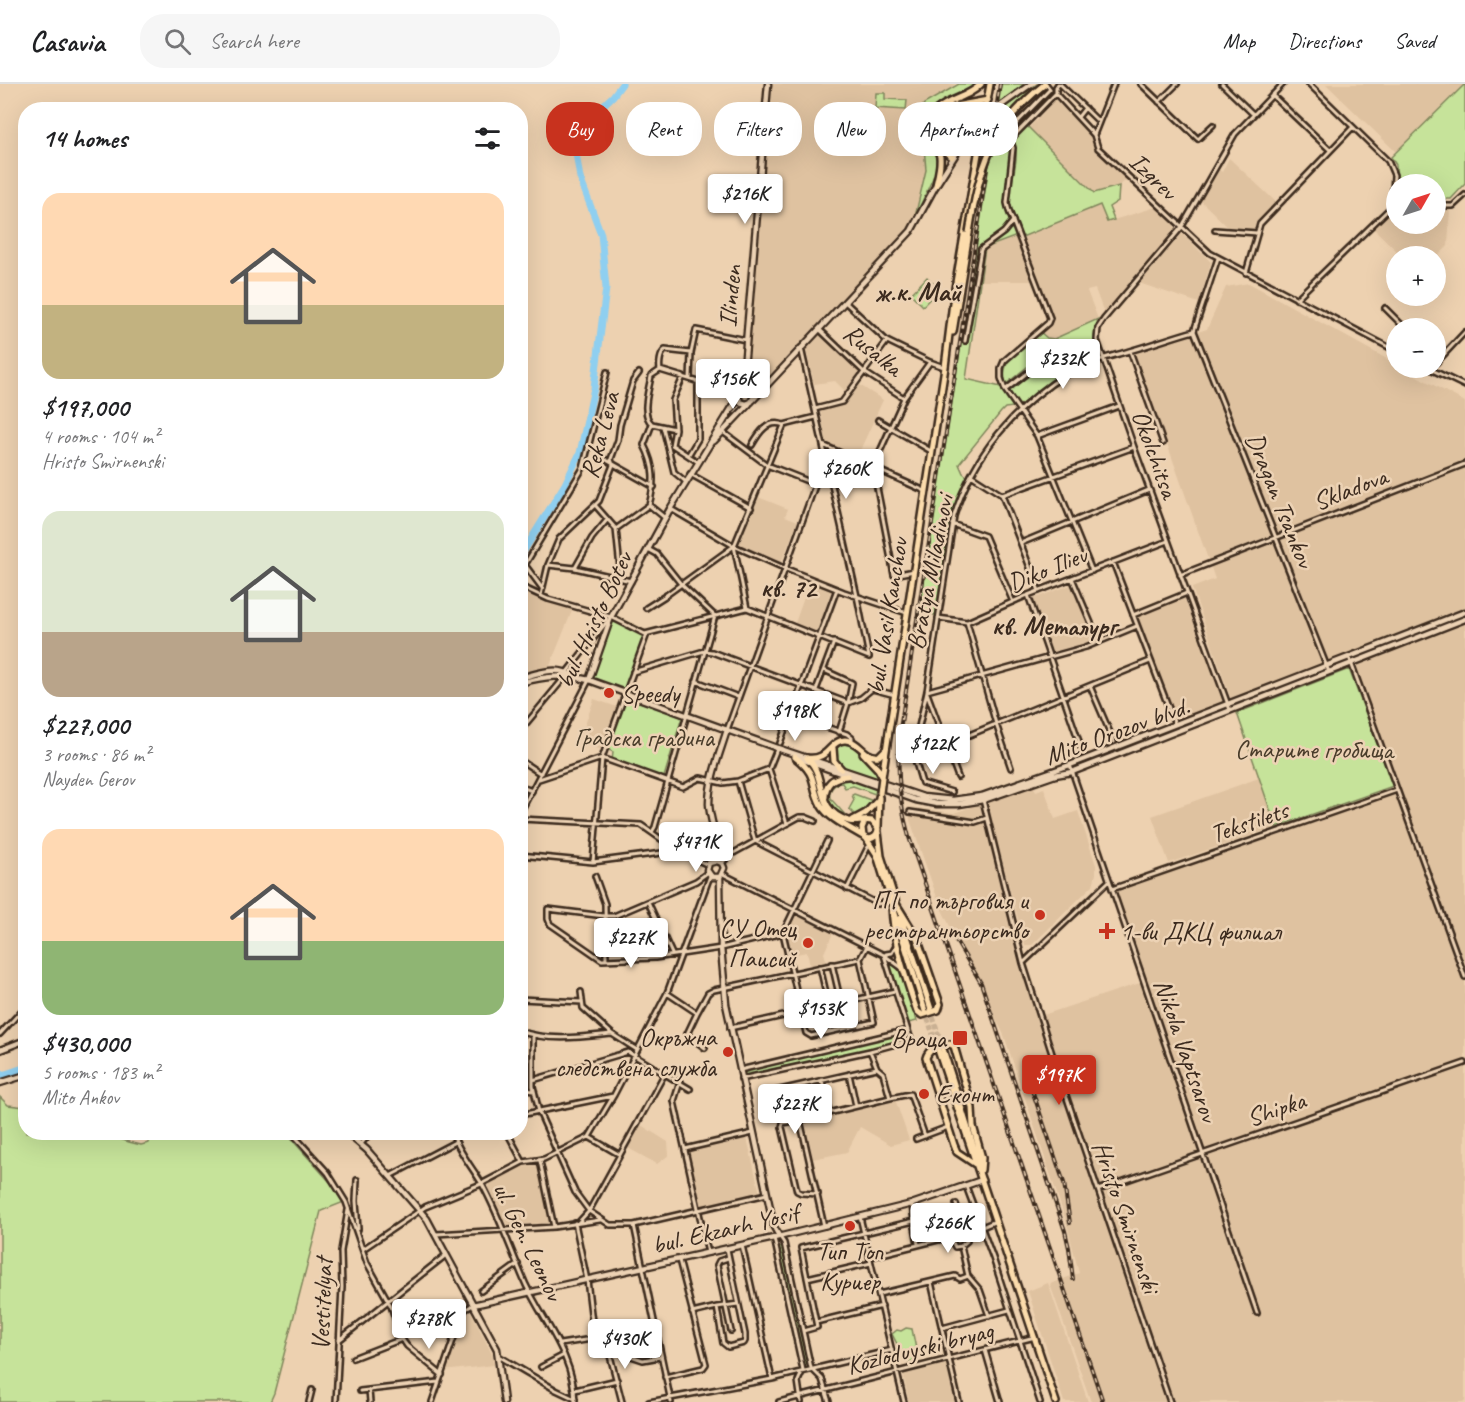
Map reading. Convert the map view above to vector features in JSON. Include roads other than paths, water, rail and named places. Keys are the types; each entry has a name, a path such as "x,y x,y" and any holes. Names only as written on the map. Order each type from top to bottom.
{"main road":[{"path":"951,102 972,93 981,84"},
{"name":"bul. Vasil Kanchov","path":"893,904 881,856 878,829 879,796 954,294 990,84"},
{"path":"945,366 958,306 979,178 992,147 1018,107 1047,86"},
{"path":"977,102 988,100"},
{"path":"936,185 939,156"},
{"path":"975,156 975,164"},
{"path":"807,758 820,757 842,740 853,743 874,757 881,754 887,746"},
{"path":"853,743 882,777"},
{"path":"834,746 833,759 841,769"},
{"path":"795,757 810,772 819,802 825,811 864,837 873,838 878,829 872,820 850,821 828,807 813,764 807,758"},
{"path":"828,807 824,794 828,785 834,778 847,776"},
{"path":"850,821 866,813 879,796"},
{"name":"bul. Vasil Kanchov","path":"866,820 879,796"},
{"path":"864,837 861,830 866,820"},
{"name":"bul. Vasil Kanchov","path":"864,837 877,855 928,1010"},
{"path":"893,904 917,938 940,1004 938,1010 922,1015 918,1013 897,944 893,904"},
{"path":"976,1165 957,1152 954,1145 926,1058 930,1050 950,1044 954,1046 972,1108 982,1158 982,1180"},
{"path":"981,1170 941,1049 976,1165 1056,1402"},
{"path":"954,1145 959,1151 963,1150 967,1137"}],"street":[{"name":"Ilinden","path":"738,395 744,368 768,84"},
{"name":"bul. Hristo Botev","path":"1006,102 1031,84"},
{"path":"1018,120 1047,86 1058,84"},
{"path":"1018,132 1056,94 1058,84"},
{"path":"1058,84 1099,122"},
{"path":"1094,135 1114,84"},
{"path":"1141,84 1198,140 1213,125"},
{"path":"1159,102 1177,84"},
{"path":"1222,84 1254,114"},
{"name":"Okolchitsa","path":"1230,710 1102,359 1097,340 1098,328 1181,228 1227,146 1283,84"},
{"path":"1309,84 1392,167 1394,174"},
{"name":"Izgrev","path":"1056,94 1094,135 1098,148 1181,228 1218,258"},
{"path":"1272,95 1330,150"},
{"path":"1078,117 1085,108"},
{"path":"1246,273 1257,233 1266,216 1353,127"},
{"path":"1012,156 1007,203 1050,318 1048,323 1004,361 1001,378 1005,390 1037,436 1092,570"},
{"name":"bul. Hristo Botev","path":"708,447 911,231 952,157"},
{"path":"1446,206 1453,206 1465,195"},
{"path":"1295,300 1386,213"},
{"path":"965,341 981,249 1013,221"},
{"path":"1215,230 1257,233"},
{"path":"1194,331 1218,258 1386,346"},
{"path":"845,302 887,341 930,362 945,366"},
{"path":"1385,308 1395,318"},
{"name":"Rusalka","path":"819,329 864,372 904,398"},
{"path":"690,379 691,352 696,330 746,340"},
{"name":"Bratya Miladinovi","path":"913,758 912,753 927,691 952,524 961,495 980,457 1019,410 1070,372 1102,359 1194,331"},
{"name":"Dragan Tsankov","path":"1194,331 1329,672"},
{"path":"1446,352 1465,332"},
{"path":"815,409 842,402 887,341"},
{"path":"528,589 548,599 611,616 646,634 747,608 869,657 801,348"},
{"path":"660,370 662,352 665,350 691,352"},
{"path":"1130,351 1163,444"},
{"path":"914,571 894,575 873,467 904,398 930,362"},
{"name":"Ilinden","path":"744,368 751,402"},
{"path":"660,370 738,395 742,403 751,402"},
{"path":"660,370 651,376 646,415 652,424 675,429"},
{"path":"528,560 583,468 607,372"},
{"name":"Reka Leva","path":"541,595 548,565 559,539 595,505 602,495 613,465 611,459 633,381 639,373"},
{"path":"1005,390 1026,373"},
{"path":"1446,376 1465,386"},
{"path":"683,377 672,400 675,429 672,445 698,462"},
{"path":"689,453 698,439 698,382"},
{"name":"bul. Hristo Botev","path":"528,798 589,680 611,616 690,474 738,395 749,390 757,391 765,386"},
{"path":"1037,436 1119,406"},
{"path":"752,445 766,426 778,423 784,425 816,417"},
{"path":"878,420 932,452"},
{"path":"616,529 649,505 654,487 651,458 645,445 652,424"},
{"path":"646,608 734,546 784,425"},
{"path":"663,427 674,472 686,482"},
{"path":"722,432 767,465 814,484"},
{"path":"823,445 926,492"},
{"path":"1002,495 1134,447"},
{"path":"601,457 654,487"},
{"path":"800,1400 798,1381 802,1368 777,1237 723,988 721,948 724,868 720,862 709,806 712,780 727,730 825,457"},
{"name":"Skladova","path":"1180,575 1465,464"},
{"path":"690,474 751,508"},
{"path":"971,475 1002,495 1039,591"},
{"path":"1021,543 1149,490"},
{"path":"595,505 616,529 621,578"},
{"path":"649,505 665,518"},
{"path":"670,509 734,546 784,568 907,613"},
{"path":"575,568 592,538 607,520"},
{"path":"952,524 985,536 1013,602"},
{"name":"Diko Iliev","path":"967,622 1028,595 1168,541"},
{"path":"734,546 747,608"},
{"path":"648,549 659,556 681,584 715,616"},
{"path":"1113,562 1174,724"},
{"path":"548,565 575,568 631,581"},
{"path":"528,569 542,588"},
{"path":"1072,578 1099,642"},
{"path":"787,824 769,769 837,589"},
{"path":"1132,615 1187,593"},
{"path":"1028,595 1083,753"},
{"name":"Mito Orozov blvd.","path":"568,674 923,797 953,800 981,796 1070,765 1465,612"},
{"path":"528,722 568,674 611,616"},
{"path":"652,832 715,616"},
{"path":"938,618 967,622 1011,768"},
{"name":"Mito Orozov blvd.","path":"778,746 795,757 813,764 929,803 959,804 982,800 1055,775 1072,772 1465,619"},
{"path":"927,691 1099,642 1137,626"},
{"path":"593,862 602,758 646,634"},
{"path":"816,690 834,642"},
{"path":"633,672 704,651 750,665 848,702 861,698 872,689 895,695"},
{"path":"1349,657 1465,977"},
{"path":"952,792 922,783 913,758 1150,661"},
{"path":"824,670 852,682 839,732"},
{"path":"528,676 546,672 568,674"},
{"path":"528,680 568,674"},
{"path":"696,681 738,697"},
{"path":"1090,686 1114,742"},
{"name":"Bratya Miladinovi","path":"927,691 958,777"},
{"path":"770,708 850,736 853,743"},
{"path":"539,779 602,758 683,787 700,778 723,783 738,781 769,769"},
{"path":"528,765 541,774"},
{"name":"Nikola Vaptsarov","path":"1070,765 1257,1313"},
{"path":"738,781 755,841 878,904 893,904"},
{"path":"528,790 532,791"},
{"name":"Tekstilets","path":"1112,889 1398,790"},
{"name":"Hristo Smirnenski","path":"982,800 1023,963 1170,1402"},
{"path":"910,812 975,822 987,818"},
{"path":"708,865 713,861 720,862 799,817 815,821"},
{"path":"528,819 641,825 678,851 708,865"},
{"path":"827,842 783,933 806,1033 811,1036 874,1022 860,959 867,946"},
{"path":"847,889 868,847"},
{"path":"528,856 593,862 678,851"},
{"path":"363,1249 421,1210 481,1184 523,1162 540,1161 589,1137 614,1095 667,993 708,874 708,865"},
{"path":"708,874 716,878 722,875"},
{"path":"708,874 614,916 548,909 550,924 597,958 606,960 655,958 682,954 721,948 783,933"},
{"path":"722,875 867,946 896,962 903,969"},
{"path":"595,876 604,904 606,960"},
{"path":"1023,963 1109,881"},
{"path":"648,902 672,954"},
{"path":"884,955 892,953 897,944"},
{"path":"741,1079 910,1040 884,955"},
{"path":"705,1048 687,1034 708,993 860,959"},
{"path":"832,964 841,1003"},
{"path":"820,967 829,1006"},
{"path":"730,1028 895,991"},
{"path":"581,992 583,1008 612,1034 637,1050"},
{"path":"667,993 697,1013"},
{"path":"528,999 582,1002"},
{"path":"0,1034 18,1015"},
{"path":"740,1070 908,1030"},
{"path":"528,1034 549,1038 612,1034"},
{"path":"533,1036 533,1091 539,1112 575,1192 589,1211 610,1225 634,1226 767,1194"},
{"path":"0,1050 18,1043"},
{"path":"533,1080 637,1050"},
{"path":"870,1051 877,1068 883,1073 890,1098"},
{"path":"628,1052 690,1089"},
{"name":"Shipka","path":"1098,1190 1465,1063"},
{"path":"762,1094 877,1068"},
{"path":"576,1223 589,1211 665,1073"},
{"path":"849,1074 856,1106"},
{"path":"0,1083 18,1077"},
{"path":"822,1080 829,1112"},
{"path":"680,1082 674,1101 708,1252"},
{"path":"793,1087 824,1226"},
{"path":"528,1090 533,1091"},
{"path":"818,1194 797,1191 783,1123 910,1094 925,1136"},
{"path":"528,1114 614,1095"},
{"path":"916,1139 948,1127"},
{"path":"685,1149 753,1133"},
{"path":"589,1137 620,1155"},
{"path":"298,1140 328,1173 349,1209 367,1263 389,1301 402,1339 407,1346 442,1375"},
{"path":"356,1140 421,1210 435,1234 500,1357 504,1402"},
{"path":"361,1144 364,1140"},
{"path":"511,1140 523,1162"},
{"path":"390,1176 455,1142"},
{"name":"ul. Gen. Leonov","path":"455,1142 481,1184 505,1230 530,1293 560,1344 575,1390 575,1400"},
{"path":"540,1161 554,1227"},
{"path":"357,1180 358,1233"},
{"name":"bul. Ekzarh Yosif","path":"473,1305 824,1226 912,1204 982,1180"},
{"path":"966,1186 1021,1341 1038,1402"},
{"path":"912,1204 918,1244"},
{"path":"870,1257 950,1237 956,1247 962,1246 967,1240 956,1204"},
{"name":"Vestitelyat","path":"336,1402 342,1287 341,1251 349,1209"},
{"path":"860,1217 904,1402"},
{"path":"435,1234 554,1227 602,1219"},
{"path":"803,1331 817,1327 801,1248 914,1221"},
{"path":"982,1227 996,1221"},
{"path":"576,1223 587,1280 594,1338"},
{"path":"634,1226 670,1400"},
{"path":"777,1237 784,1243 811,1368 822,1379 829,1402"},
{"path":"742,1245 772,1379"},
{"path":"962,1246 968,1276 980,1290 989,1316"},
{"path":"717,1307 723,1344 728,1347 744,1343 746,1341 726,1248"},
{"path":"339,1340 446,1254"},
{"path":"728,1258 719,1261 717,1265 731,1331"},
{"path":"665,1377 705,1366 679,1259"},
{"path":"807,1278 872,1263"},
{"path":"481,1291 518,1264"},
{"path":"879,1294 955,1276 960,1279 968,1276"},
{"path":"931,1282 959,1402"},
{"path":"692,1313 738,1304"},
{"path":"432,1402 462,1314 473,1305"},
{"path":"816,1322 882,1306"},
{"path":"942,1328 1010,1310"},
{"path":"399,1329 462,1314"},
{"name":"Kozloduyski bryag","path":"779,1402 800,1400 826,1390 1035,1337"},
{"path":"560,1344 598,1338 631,1356 644,1360 660,1357"},
{"path":"353,1358 402,1339"},
{"path":"607,1344 621,1402"},
{"path":"649,1402 670,1400 772,1379 892,1350"},
{"path":"985,1350 1000,1402"},
{"path":"541,1367 564,1355"},
{"path":"500,1357 575,1400"},
{"path":"575,1390 617,1380"},
{"path":"360,1391 439,1382"},
{"path":"309,1402 312,1390"},
{"path":"369,1390 370,1402"}],"waterway":[{"path":"528,544 565,484 580,453 594,388 606,288 601,234 580,178 576,153 583,132 597,111 622,84"},
{"path":"0,1076 18,1070"}],"tunnel":[{"path":"931,1010 943,1049"},
{"path":"925,1011 938,1049"}],"railway":[{"path":"1000,84 899,736 898,762 903,812 909,837 1103,1402"},
{"path":"950,931 981,983 1065,1231 1073,1279"},
{"path":"1032,1090 1064,1183 1070,1223"}],"place":[{"name":"Speedy","path":"609,693"},
{"name":"ПГ по търговия и ресторантьорство","path":"1040,915"},
{"name":"1-ви ДКЦ филиал","path":"1107,931"},
{"name":"СУ Отец Паисий","path":"808,943"},
{"name":"Враца","path":"960,1038"},
{"name":"Окръжна следствена служба","path":"728,1052"},
{"name":"Еконт","path":"924,1094"},
{"name":"Тип Топ Куриер","path":"850,1226"}],"district":[{"name":"ж.к. Май","path":"918,292"},
{"name":"кв. 72","path":"788,588"},
{"name":"кв. Металург","path":"1054,626"}],"park label":[{"name":"Градска градина","path":"644,737"},
{"name":"Старите гробища","path":"1314,749"}]}
